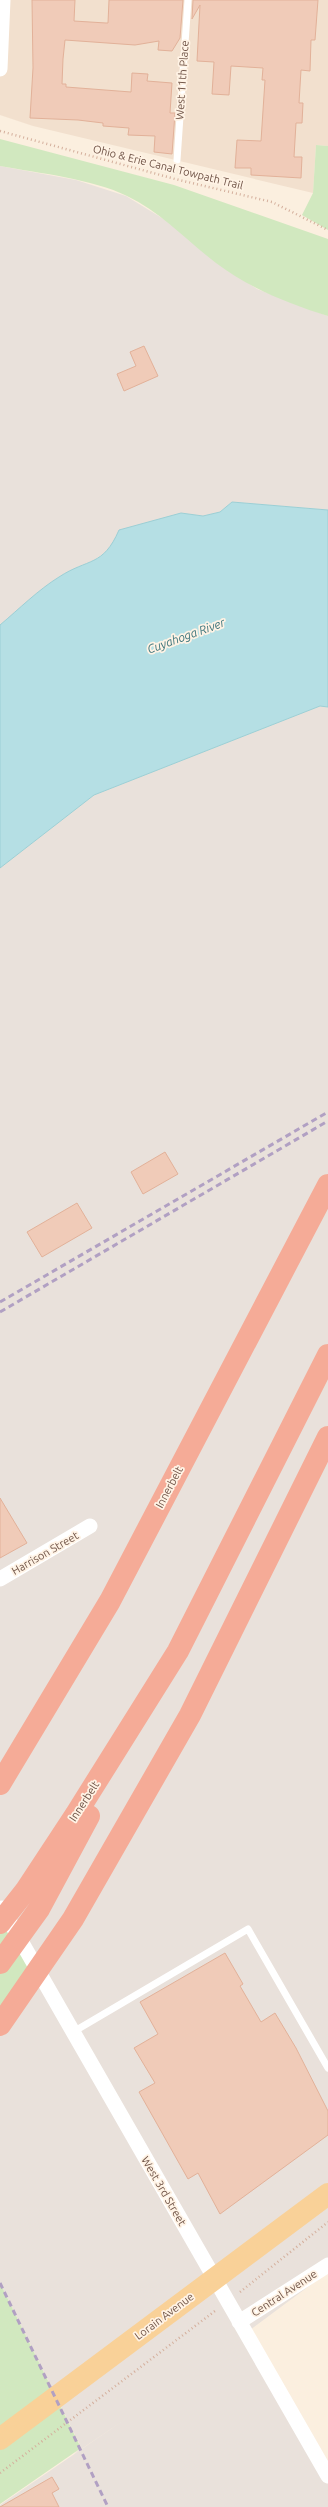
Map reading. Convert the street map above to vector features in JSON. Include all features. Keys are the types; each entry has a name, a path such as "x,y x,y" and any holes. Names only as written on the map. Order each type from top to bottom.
{"highway":[{"name":"Innerbelt","path":"0,1784 110,1601 328,1184"},
{"name":"Innerbelt","path":"0,1923 26,1890 178,1651 328,1355"},
{"path":"0,2025 73,1919 179,1734 328,1437"},
{"path":"0,1963 39,1909 85,1825 118,1747"}],"main road":[{"name":"Lorain Avenue","path":"0,2439 328,2194"}],"street":[{"path":"0,70 3,0"},
{"name":"Harrison Street","path":"0,1579 90,1526"},
{"name":"West 3rd Street","path":"0,1906 328,2476"},
{"name":"Central Avenue","path":"239,2322 328,2265"}],"lane":[{"name":"West 11th Place","path":"177,160 188,0"},
{"path":"73,2032 248,1929 328,2068"}],"path":[{"name":"Ohio & Erie Canal Towpath Trail","path":"0,131 175,179 272,202 328,230"},
{"path":"235,2296 328,2222"},
{"path":"0,2473 216,2310"}],"shaded area":[{"path":"0,0 328,0 328,146 316,145 313,193 33,126 0,115"},
{"path":"0,166 76,180 126,196 175,226 217,263 257,289 328,316 328,510 232,502 220,512 203,516 181,513 111,548 89,564 60,576 0,625"},
{"path":"320,706 328,707 328,2272 246,2333 328,2476 328,2507 0,2507 0,2505 130,2416 74,2454 81,2447 0,2283 0,868 94,795"}],"green space":[{"path":"0,139 174,185 328,239 328,316 284,301 242,280 216,263 151,210 127,196 98,185 82,181 0,166"},
{"path":"316,145 328,146 328,230 302,215 313,193"},
{"path":"0,1905 37,1969 0,2025"},
{"path":"0,2283 81,2448 0,2504"}],"water":[{"name":"Cuyahoga River","path":"232,502 328,510 328,707 320,706 94,795 0,868 0,625 51,582 69,571 101,556 113,542 119,530 181,513 203,516 220,512"}],"building":[{"path":"32,0 75,0 74,21 108,23 109,0 183,0 180,38 172,51 158,50 159,41 135,45 65,40 63,59 62,84 66,84 66,87 131,92 132,73 148,74 147,81 172,83 170,113 175,113 172,154 154,152 155,136 128,135 129,128 103,126 103,123 78,120 30,118 33,68"},
{"path":"193,0 318,0 315,40 311,40 310,71 301,70 299,103 303,103 302,123 296,123 294,157 302,157 301,178 251,175 251,168 235,168 237,140 261,141 265,80 262,80 263,68 231,66 229,95 212,94 214,62 197,61 200,5 192,19"},
{"path":"144,346 158,376 124,391 117,374 136,366 130,352"},
{"path":"165,1152 178,1174 143,1194 131,1172"},
{"path":"77,1203 92,1228 42,1257 27,1232"},
{"path":"0,1498 27,1543 0,1558"},
{"path":"225,1953 243,1984 240,1986 261,2022 275,2013 296,2048 328,2111 328,2135 220,2214 198,2173 188,2179 139,2092 155,2083 134,2048 158,2034 140,2002"},
{"path":"52,2477 59,2489 52,2493 59,2507 0,2507"}],"railway":[{"path":"0,1302 328,1112"},
{"path":"0,1312 328,1121"},
{"path":"0,2283 108,2507"}]}
